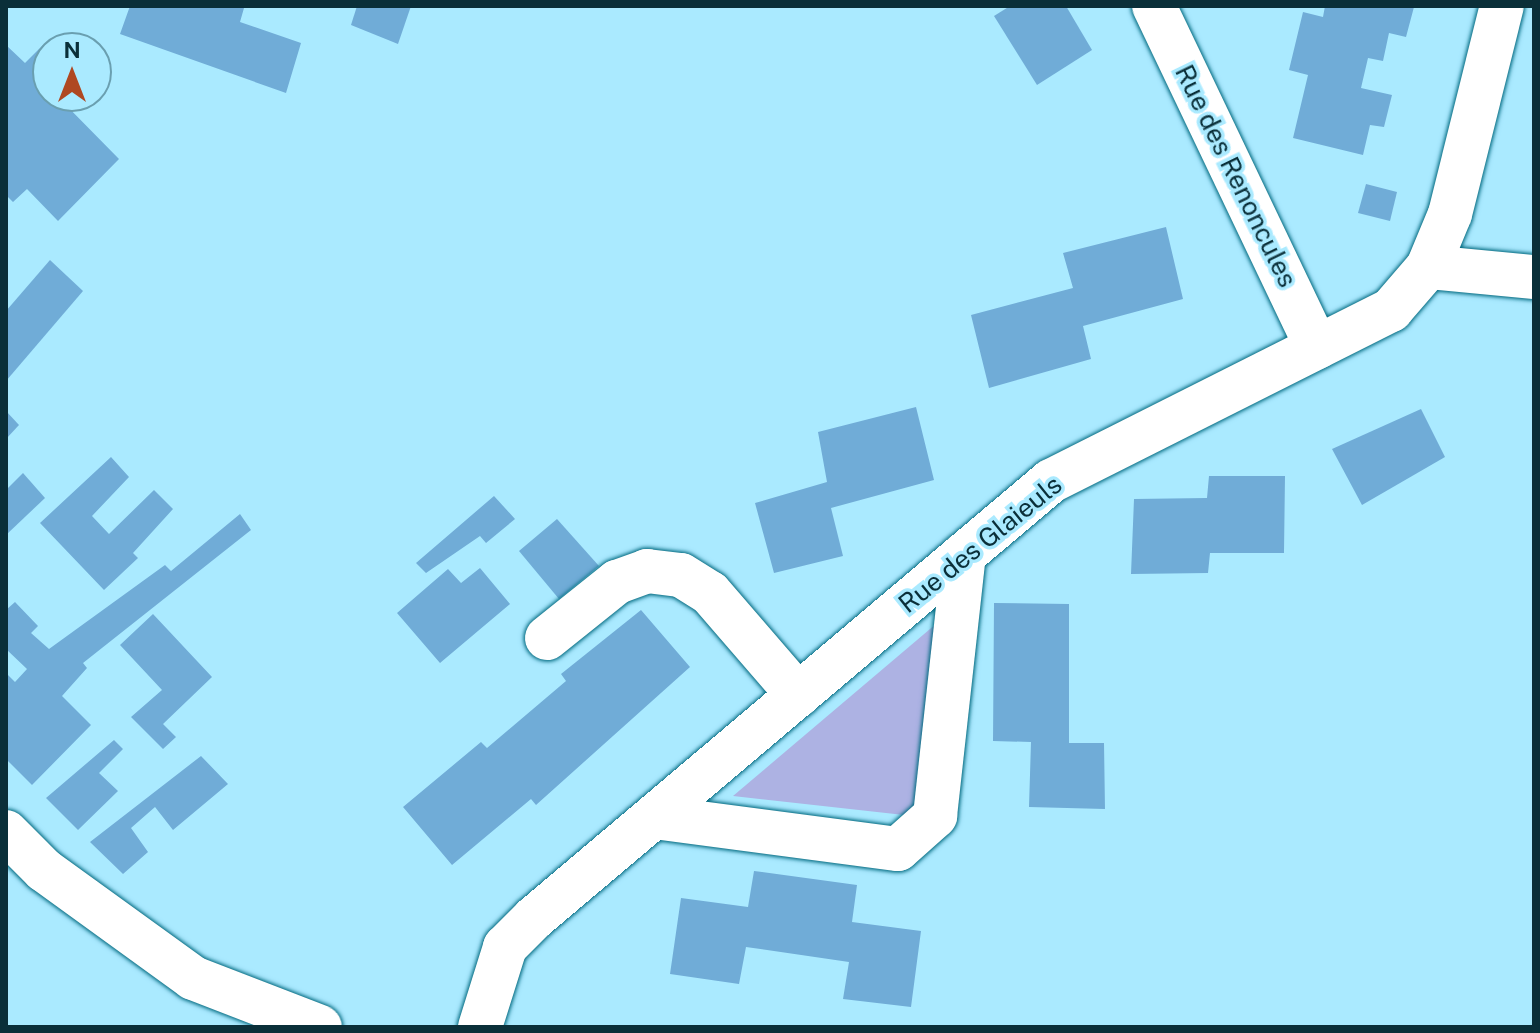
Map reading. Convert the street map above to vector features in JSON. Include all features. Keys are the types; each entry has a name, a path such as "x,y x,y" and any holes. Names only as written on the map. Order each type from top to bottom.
{"street":[{"name":"Rue des Renoncules","path":"1154,6 1317,347"},
{"name":"Rue des Glaieuls","path":"480,1027 505,947 1051,481 1391,310 1428,267 1450,214 1502,6"},
{"path":"1428,267 1534,277"},
{"path":"654,817 898,849 935,816 964,555"},
{"path":"547,638 617,582 647,571 681,575 710,593 798,695"},
{"path":"6,832 44,870 193,978 320,1027"}],"shaded area":[{"path":"943,618 922,817 733,796"}],"building":[{"path":"130,6 244,8 240,22 301,43 286,93 120,34"},
{"path":"357,6 411,6 398,44 351,25"},
{"path":"1010,6 1066,6 1092,50 1037,85 994,16"},
{"path":"1325,6 1414,7 1406,37 1389,33 1383,61 1368,58 1361,88 1392,95 1384,127 1370,125 1363,155 1293,138 1308,75 1289,70 1303,12 1323,17"},
{"path":"6,45 25,63 32,56 32,112 73,112 119,159 58,221 27,189 13,202 6,195"},
{"path":"1366,184 1397,192 1390,221 1358,213"},
{"path":"1166,227 1183,299 1083,326 1091,359 989,388 971,315 1073,288 1063,253"},
{"path":"50,260 83,291 6,381 6,311"},
{"path":"916,407 934,480 831,508 843,556 774,573 755,503 827,482 818,432"},
{"path":"1421,409 1445,457 1362,505 1332,449"},
{"path":"6,411 19,425 6,439"},
{"path":"111,457 129,477 92,516 109,534 154,490 173,509 133,553 138,558 104,590 40,523"},
{"path":"23,473 45,498 6,535 6,490"},
{"path":"1209,476 1285,476 1284,553 1210,553 1208,573 1131,574 1134,499 1207,498"},
{"path":"494,496 515,519 486,543 480,536 426,573 416,563"},
{"path":"240,514 251,530 83,663 87,668 62,696 91,725 32,785 6,759 6,673 15,682 27,669 6,649 6,610 15,602 38,626 31,633 49,649 165,565 171,571"},
{"path":"557,519 599,566 559,599 519,551"},
{"path":"480,568 510,604 440,663 397,613 448,569 461,583"},
{"path":"994,603 1069,604 1069,743 1104,743 1105,809 1029,807 1031,742 993,741"},
{"path":"641,610 690,667 536,805 531,799 452,865 403,807 481,742 487,748 566,681 561,674"},
{"path":"153,614 212,677 163,724 176,737 163,749 131,717 162,690 120,645"},
{"path":"114,740 123,749 99,773 118,791 78,830 46,798"},
{"path":"201,756 228,784 173,830 155,807 131,828 148,852 123,874 90,842"},
{"path":"754,871 857,885 852,922 921,931 911,1007 843,999 849,962 746,947 739,984 670,974 681,898 748,907"}]}
